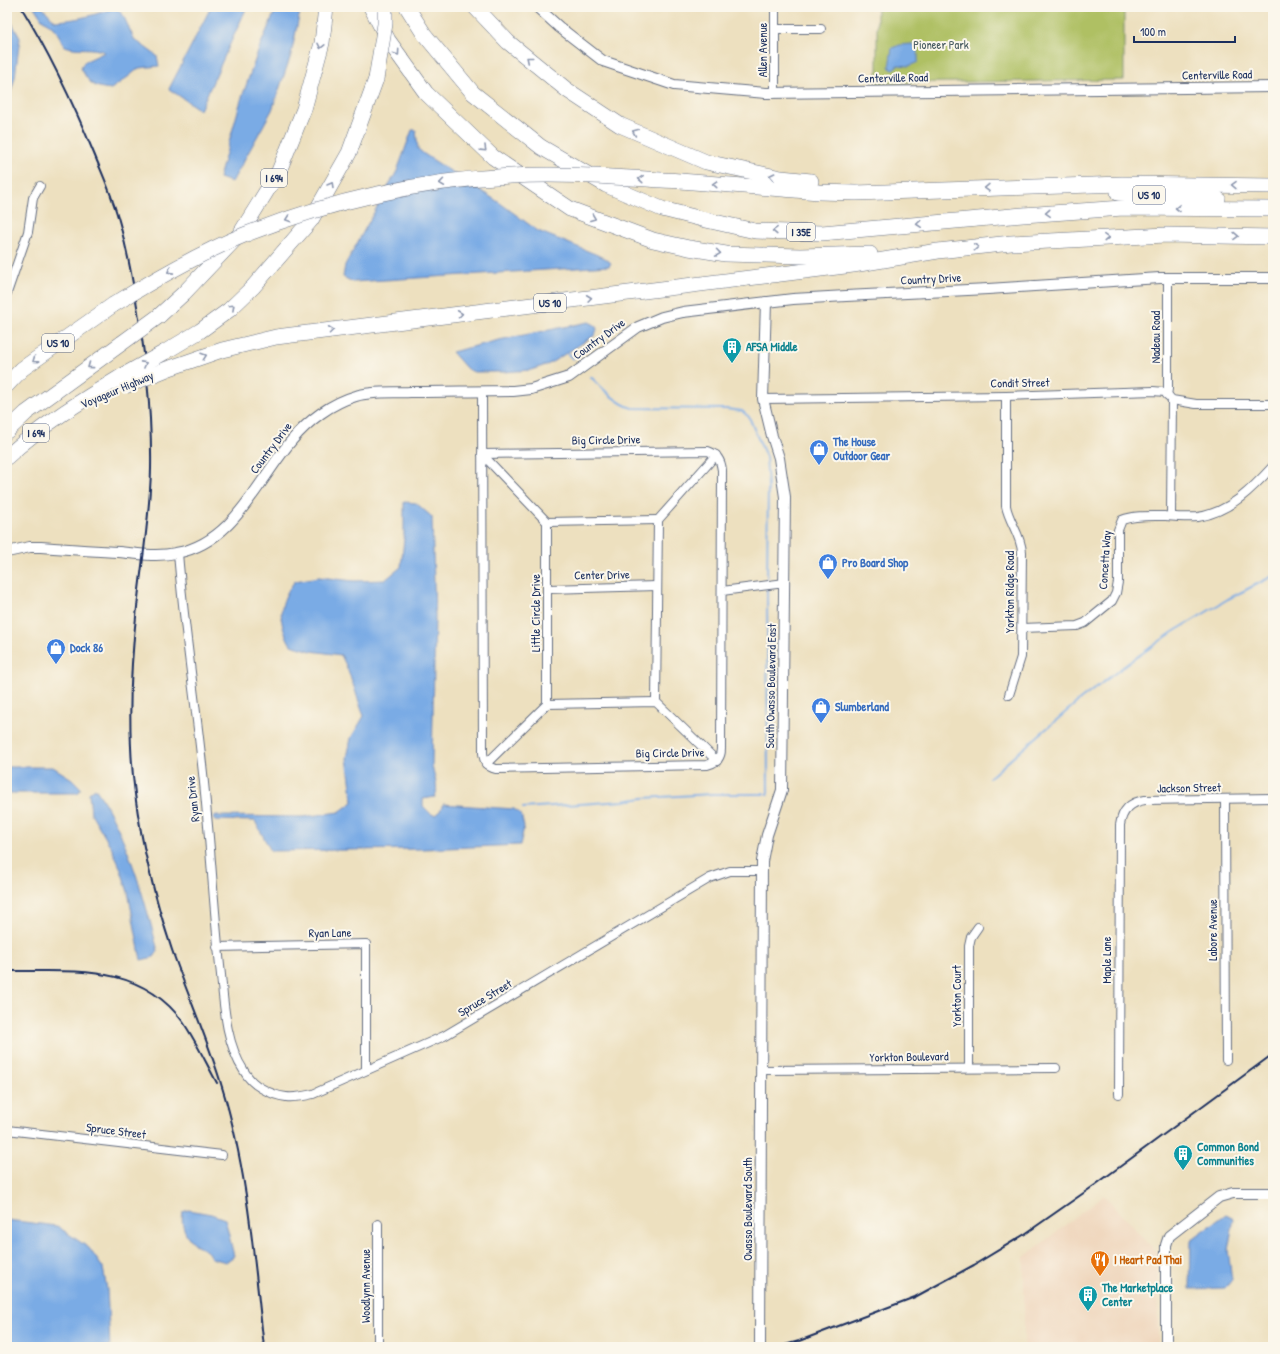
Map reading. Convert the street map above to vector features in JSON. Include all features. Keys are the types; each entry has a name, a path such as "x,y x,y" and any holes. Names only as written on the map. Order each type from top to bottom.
{"highway":[{"name":"I 694","path":"7,431 26,413 159,316 184,293 240,234 279,171 304,109 322,43 326,7"},
{"name":"I 35E","path":"371,7 388,40 426,93 493,157 570,209 653,240 726,254 800,256 938,251 1011,243 1166,235 1272,237"},
{"name":"I 694","path":"7,457 19,446 67,411 124,381 229,310 253,287 312,220 349,153 376,79 385,24 385,7"},
{"name":"I 35E","path":"407,7 424,34 472,93 541,147 606,185 662,209 706,220 754,231 822,233 1023,215 1124,208 1273,209"},
{"path":"476,7 508,42 567,90 620,125 706,162 782,178 894,190"},
{"name":"US 10","path":"7,385 22,369 113,305 172,270 242,236 289,218 335,204 384,193 426,186 510,176 553,175 680,181 819,192 856,193 894,190 1026,187 1273,202"},
{"path":"1026,187 1122,184 1273,186"},
{"name":"Voyageur Highway","path":"124,381 167,369 222,350 276,337 853,265 938,251"}],"street":[{"name":"Centerville Road","path":"537,7 559,27 603,61 674,85 775,93 1273,87"},
{"name":"Allen Avenue","path":"775,7 775,93"},
{"path":"775,29 821,29"},
{"path":"7,293 28,232 33,198 40,186"},
{"name":"Country Drive","path":"7,552 30,548 41,548 167,555 194,548 210,540 231,523 256,491 291,440 313,419 328,409 356,396 379,393 531,389 569,377 638,327 662,317 683,312 808,298 1168,278 1273,278"},
{"name":"Nadeau Road","path":"1168,278 1168,389 1171,516"},
{"name":"South Owasso Boulevard East","path":"762,1070 762,871 764,847 782,790 785,497 779,458 763,399 766,302"},
{"path":"482,391 483,752 486,764"},
{"name":"Condit Street","path":"763,399 1006,396 1153,391 1165,392 1169,397 1196,404 1273,404"},
{"name":"Yorkton Ridge Road","path":"1006,396 1006,506 1007,513 1022,544 1021,656 1009,694"},
{"name":"Big Circle Drive","path":"482,454 708,450 716,455 722,464 721,754 717,761 707,765 511,768 491,768 486,764"},
{"path":"482,454 547,522 658,520"},
{"path":"656,702 658,520 716,455"},
{"name":"Concetta Way","path":"1022,628 1077,626 1085,623 1112,601 1116,593 1118,582 1118,530 1122,520 1131,516 1199,516 1222,509 1241,498 1273,466"},
{"name":"Little Circle Drive","path":"547,522 548,704"},
{"name":"Ryan Drive","path":"178,553 181,593 207,814 217,947 224,1006 232,1042"},
{"path":"722,591 784,583"},
{"name":"Center Drive","path":"548,589 657,586"},
{"path":"486,764 548,704 656,702 717,761"},
{"name":"Jackson Street","path":"1120,826 1121,818 1127,808 1133,803 1140,801 1273,798"},
{"name":"Labore Avenue","path":"1225,799 1226,1060"},
{"name":"Maple Lane","path":"1119,1094 1120,826"},
{"name":"Spruce Street","path":"232,1042 238,1060 247,1075 257,1085 274,1095 287,1098 313,1094 444,1036 710,878 730,871 762,871"},
{"name":"Yorkton Court","path":"969,1068 969,946 971,937 978,927"},
{"name":"Ryan Lane","path":"217,947 366,944 366,1070"},
{"name":"Yorkton Boulevard","path":"762,1070 1056,1068"},
{"name":"Owasso Boulevard South","path":"760,1347 762,1070"},
{"name":"Spruce Street","path":"7,1130 222,1155"},
{"path":"1166,1347 1166,1245 1169,1236 1219,1197 1233,1193 1273,1193"},
{"name":"Woodlynn Avenue","path":"378,1224 378,1347"}],"shaded area":[{"path":"1104,1195 1158,1254 1158,1347 1024,1347 1024,1257"}],"green space":[{"name":"Pioneer Park","path":"877,7 1124,7 1124,80 877,83"}],"water":[{"path":"34,7 42,7 55,21 86,17 116,7 124,17 134,39 157,56 159,66 139,68 111,89 96,86 90,82 81,68 84,62 105,52 95,49 65,46 55,29 42,19"},
{"path":"211,7 234,7 246,9 200,110 169,89"},
{"path":"277,7 301,7 291,55 272,110 232,182 219,178 241,100 260,46"},
{"path":"7,14 20,38 15,77 7,106"},
{"path":"912,44 916,47 918,62 909,66 898,65 891,69 889,67 892,48 900,45"},
{"path":"412,130 416,130 418,149 424,154 500,203 538,231 605,258 611,263 609,266 353,282 343,277 345,265 397,171"},
{"path":"589,322 595,325 597,329 595,335 549,364 531,370 474,372 467,369 452,352 499,340"},
{"path":"404,502 416,503 432,517 435,616 432,766 436,782 436,793 435,797 423,799 423,806 431,814 435,815 440,811 443,804 514,809 521,814 524,827 520,845 423,849 271,851 255,821 214,820 213,818 215,816 303,817 339,812 353,802 347,758 351,738 364,716 351,677 341,655 311,651 291,645 283,628 281,612 285,597 295,581 319,577 354,581 385,580 401,567 404,539"},
{"path":"7,767 53,767 72,779 81,788 78,793 7,793"},
{"path":"95,788 116,825 133,866 158,951 154,957 141,960 128,892 120,867 111,847 91,813 89,793"},
{"path":"188,1210 211,1214 225,1219 234,1256 226,1262 211,1258 207,1251 193,1243 187,1235 182,1222 183,1212"},
{"path":"1226,1214 1234,1218 1228,1250 1232,1280 1225,1288 1190,1289 1191,1240"},
{"path":"7,1220 57,1226 89,1248 103,1268 107,1289 110,1347 7,1347"}],"waterway":[{"path":"567,353 573,359"},
{"path":"591,377 615,399 632,408 726,409 742,411 749,417 766,457 768,486 767,583"},
{"path":"989,778 1081,699 1131,661 1173,632 1228,599 1273,576"},
{"path":"523,808 712,794 768,794 767,587"}],"railway":[{"path":"21,7 61,80 79,118 111,196 120,223 132,278 144,356 149,402 151,446 149,504 131,677 130,724 135,794 145,853 160,912 172,950 222,1087 231,1119 249,1216 264,1347"},
{"path":"7,971 56,971 103,974 125,980 146,989 165,1003 183,1022 197,1044 217,1083"},
{"path":"778,1347 799,1341 915,1297 974,1265 1025,1234 1095,1185 1273,1054"}],"place":[{"name":"AFSA Middle","path":"732,364"},
{"name":"The House Outdoor Gear","path":"819,466"},
{"name":"Pro Board Shop","path":"828,580"},
{"name":"Dock 86","path":"56,665"},
{"name":"Slumberland","path":"821,724"},
{"name":"Common Bond Communities","path":"1183,1171"},
{"name":"I Heart Pad Thai","path":"1100,1277"},
{"name":"The Marketplace Center","path":"1088,1312"}]}
